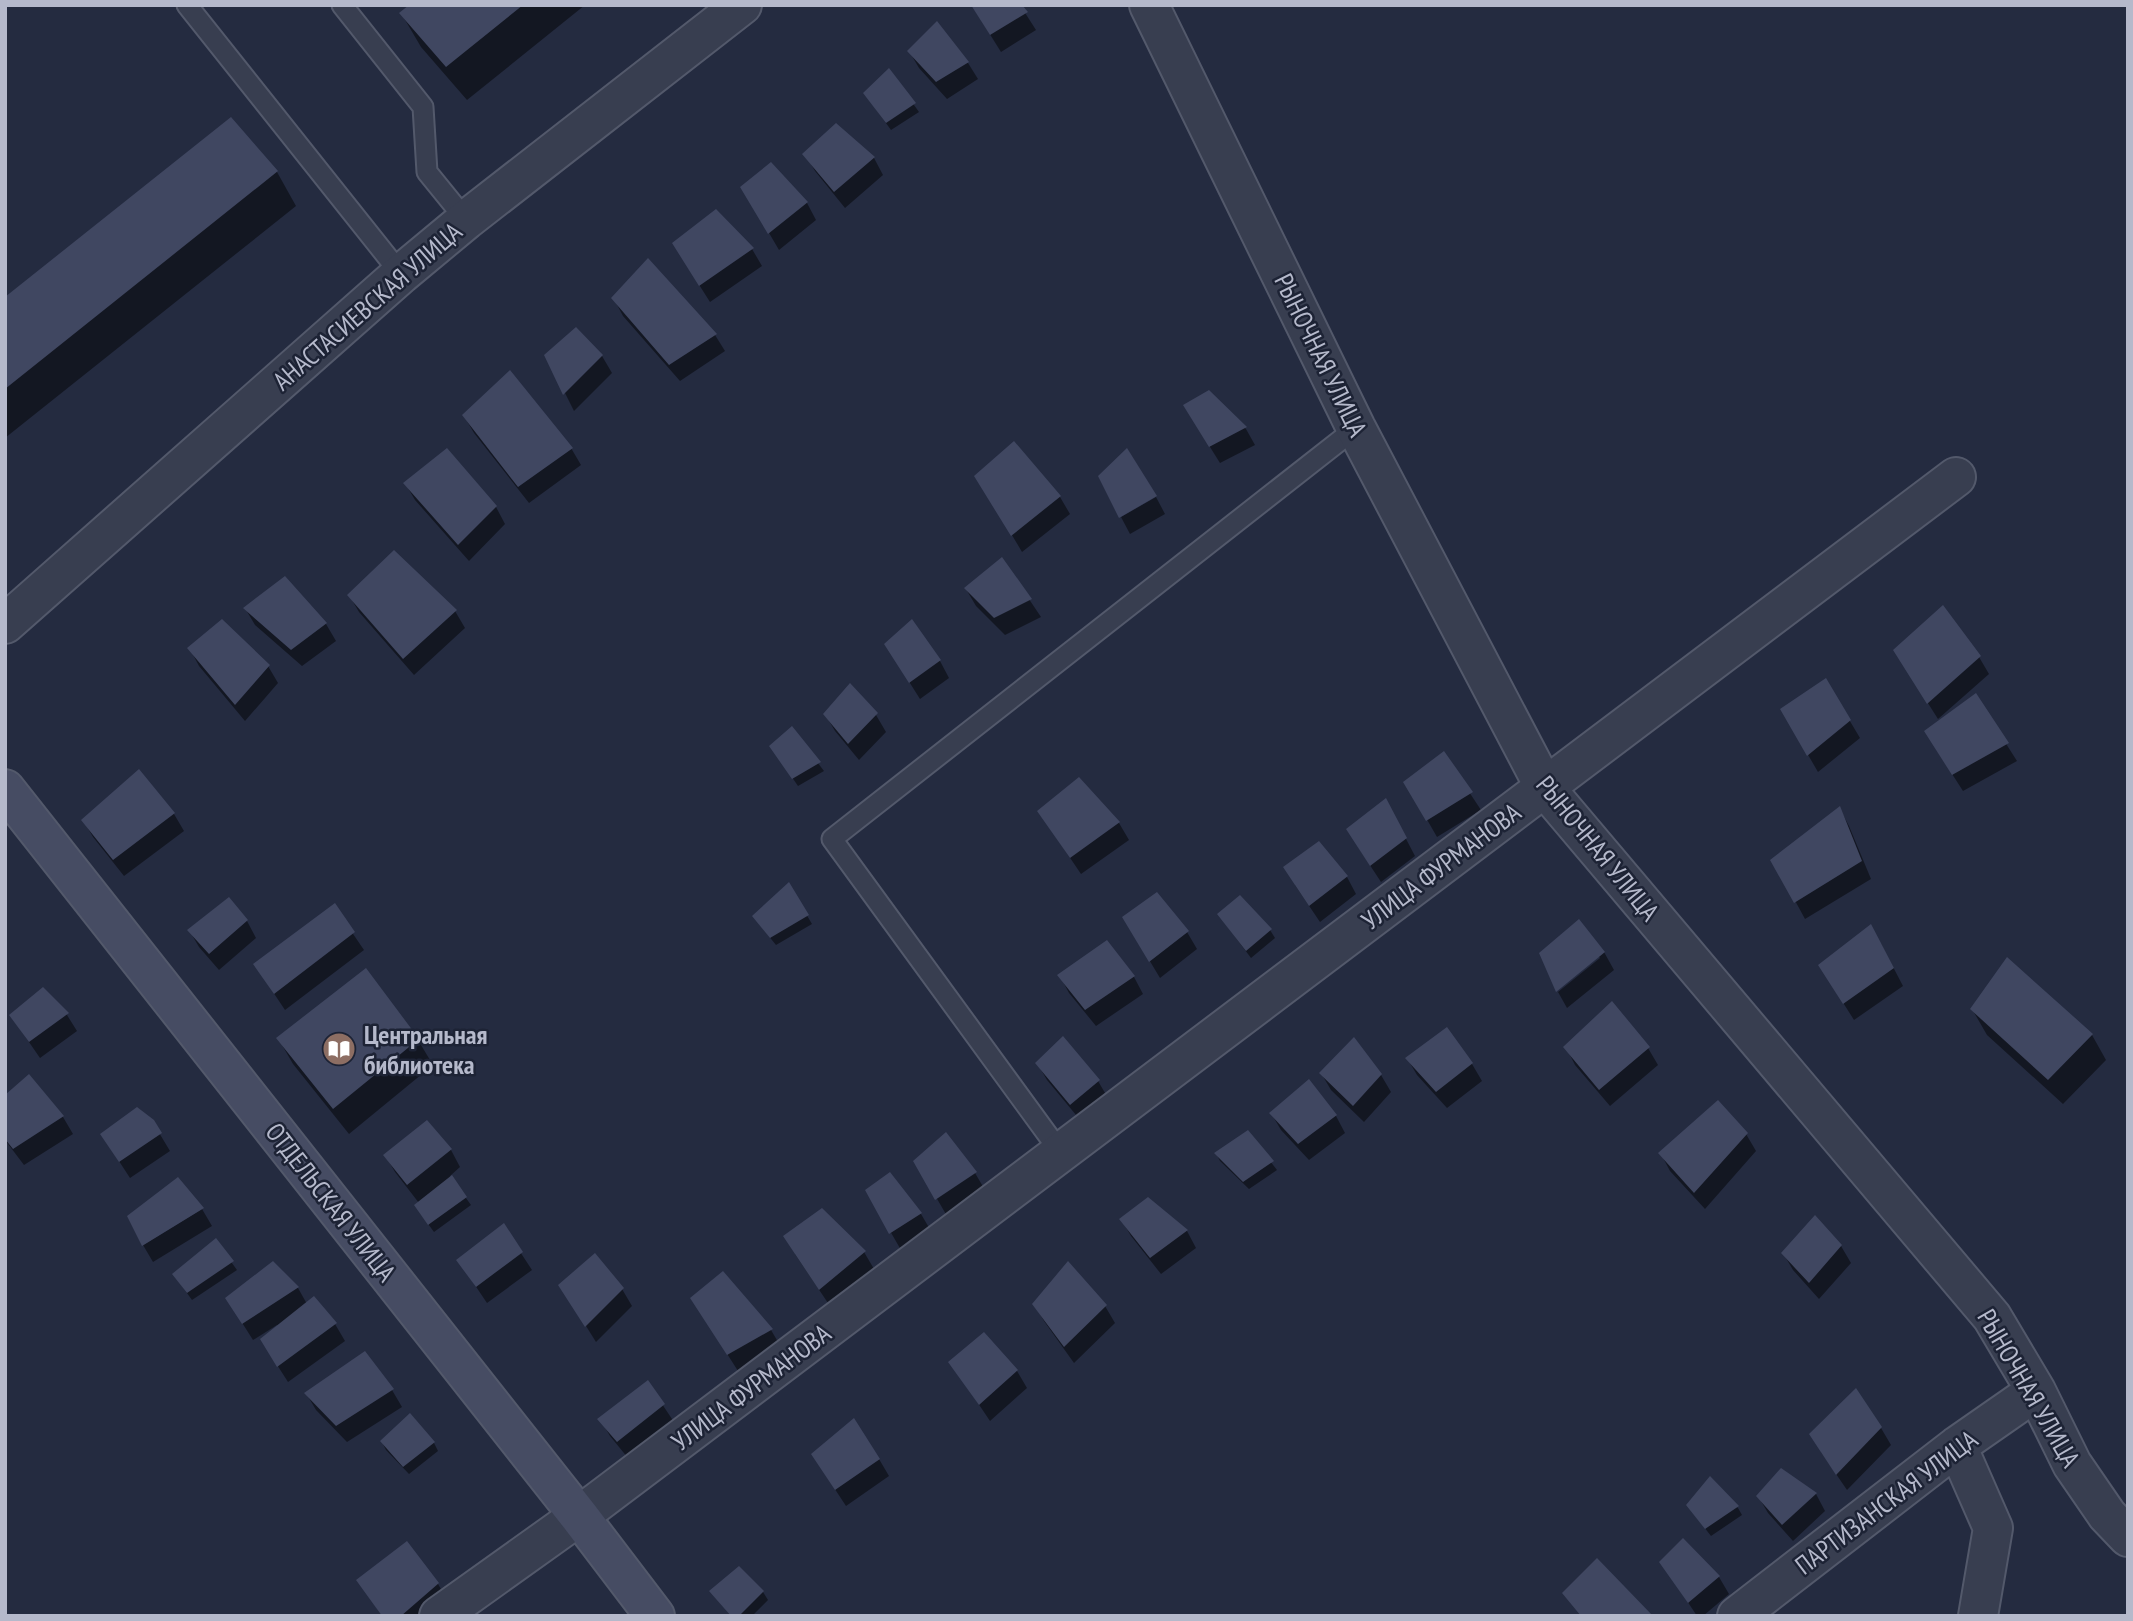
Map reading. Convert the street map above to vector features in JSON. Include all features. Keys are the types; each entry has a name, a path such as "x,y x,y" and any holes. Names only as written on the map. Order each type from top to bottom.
{"street":[{"name":"АНАСТАСИЕВСКАЯ УЛИЦА","path":"5,624 401,274 466,220 742,5"},
{"name":"РЫНОЧНАЯ УЛИЦА","path":"1149,5 1356,428 1545,788 1992,1317 2036,1391 2072,1464 2107,1515 2128,1537"},
{"name":"УЛИЦА ФУРМАНОВА","path":"439,1616 579,1516 1956,477"},
{"name":"ОТДЕЛЬСКАЯ УЛИЦА","path":"5,789 655,1616"},
{"name":"ПАРТИЗАНСКАЯ УЛИЦА","path":"1737,1616 1957,1446 2036,1391"},
{"path":"1957,1446 1993,1528 1978,1616"}],"lane":[{"path":"187,5 401,274"},
{"path":"342,5 423,107 427,173 466,220"},
{"path":"1060,1153 832,839 1356,428"}],"building":[{"path":"409,5 523,5 446,67 399,13"},
{"path":"971,5 1022,5 1028,12 990,35"},
{"path":"937,21 969,62 936,82 907,51"},
{"path":"889,68 916,103 886,123 863,93"},
{"path":"231,117 278,171 5,389 5,297"},
{"path":"836,123 875,157 834,192 802,154"},
{"path":"771,162 808,202 768,234 740,187"},
{"path":"716,209 754,248 699,286 672,243"},
{"path":"648,258 717,334 669,365 611,298"},
{"path":"576,327 603,355 563,395 544,355"},
{"path":"510,370 573,448 518,487 462,415"},
{"path":"1209,390 1247,427 1209,447 1183,405"},
{"path":"1014,441 1061,496 1011,536 974,476"},
{"path":"447,448 497,506 458,545 403,483"},
{"path":"1127,448 1157,496 1119,518 1098,476"},
{"path":"394,550 457,610 403,659 347,595"},
{"path":"1002,557 1032,599 994,618 964,588"},
{"path":"285,576 327,623 291,650 243,608"},
{"path":"1943,605 1981,656 1927,704 1893,650"},
{"path":"222,619 270,665 235,705 187,648"},
{"path":"912,619 941,660 909,683 884,644"},
{"path":"1826,678 1851,720 1807,756 1780,709"},
{"path":"850,683 878,713 848,744 823,714"},
{"path":"1976,693 2009,743 1952,775 1924,731"},
{"path":"792,726 821,762 792,779 769,746"},
{"path":"1444,751 1473,792 1426,821 1403,782"},
{"path":"139,769 175,813 113,860 81,820"},
{"path":"1079,777 1120,822 1070,858 1037,811"},
{"path":"1386,798 1407,838 1370,866 1346,829"},
{"path":"1840,806 1862,861 1794,903 1770,860"},
{"path":"1319,841 1348,876 1309,906 1283,867"},
{"path":"789,882 809,915 770,938 752,916"},
{"path":"1157,892 1189,931 1149,962 1122,917"},
{"path":"1240,895 1272,929 1246,951 1217,914"},
{"path":"229,897 248,920 209,954 187,930"},
{"path":"335,903 355,932 274,994 253,964"},
{"path":"1579,919 1605,952 1556,992 1539,953"},
{"path":"1871,924 1894,968 1843,1004 1818,965"},
{"path":"1107,940 1135,976 1085,1010 1057,975"},
{"path":"2007,957 2093,1034 2048,1080 1970,1009"},
{"path":"366,968 419,1039 333,1109 276,1038"},
{"path":"43,987 69,1013 29,1042 9,1015"},
{"path":"1612,1001 1650,1047 1599,1090 1563,1047"},
{"path":"1447,1027 1473,1063 1436,1092 1405,1058"},
{"path":"1063,1036 1100,1080 1070,1105 1035,1063"},
{"path":"1354,1037 1382,1074 1353,1106 1319,1073"},
{"path":"29,1074 64,1116 13,1149 5,1139 5,1095"},
{"path":"1309,1079 1337,1115 1298,1144 1269,1113"},
{"path":"1718,1100 1748,1133 1694,1193 1658,1153"},
{"path":"137,1107 154,1120 162,1133 119,1162 100,1134"},
{"path":"427,1120 452,1149 407,1185 383,1155"},
{"path":"1248,1130 1274,1161 1243,1182 1214,1153"},
{"path":"946,1132 977,1172 935,1200 913,1161"},
{"path":"890,1172 922,1213 889,1234 865,1190"},
{"path":"452,1175 467,1197 428,1225 414,1205"},
{"path":"178,1177 204,1208 142,1246 127,1216"},
{"path":"1148,1197 1188,1230 1150,1258 1119,1219"},
{"path":"822,1208 866,1251 819,1290 783,1236"},
{"path":"1815,1215 1842,1245 1809,1283 1781,1253"},
{"path":"504,1223 523,1252 476,1287 456,1260"},
{"path":"216,1238 234,1261 187,1293 172,1274"},
{"path":"595,1253 624,1288 585,1327 558,1285"},
{"path":"273,1261 299,1287 242,1324 225,1298"},
{"path":"1068,1261 1107,1305 1064,1347 1032,1304"},
{"path":"723,1271 773,1329 727,1355 690,1298"},
{"path":"314,1296 337,1323 277,1367 260,1339"},
{"path":"984,1332 1018,1370 979,1405 948,1362"},
{"path":"365,1351 394,1389 336,1426 304,1393"},
{"path":"648,1380 665,1404 617,1442 597,1419"},
{"path":"1856,1388 1882,1427 1836,1475 1809,1434"},
{"path":"410,1413 435,1442 403,1467 380,1441"},
{"path":"854,1418 880,1459 835,1490 811,1454"},
{"path":"1781,1468 1817,1493 1782,1525 1756,1496"},
{"path":"1710,1476 1739,1506 1705,1529 1686,1505"},
{"path":"1683,1538 1720,1576 1688,1603 1659,1562"},
{"path":"407,1541 439,1583 401,1616 382,1616 356,1580"},
{"path":"1597,1558 1653,1616 1581,1616 1562,1593"},
{"path":"739,1566 764,1591 739,1616 731,1616 709,1591"}],"place":[{"name":"Центральная библиотека","path":"339,1049"}]}
